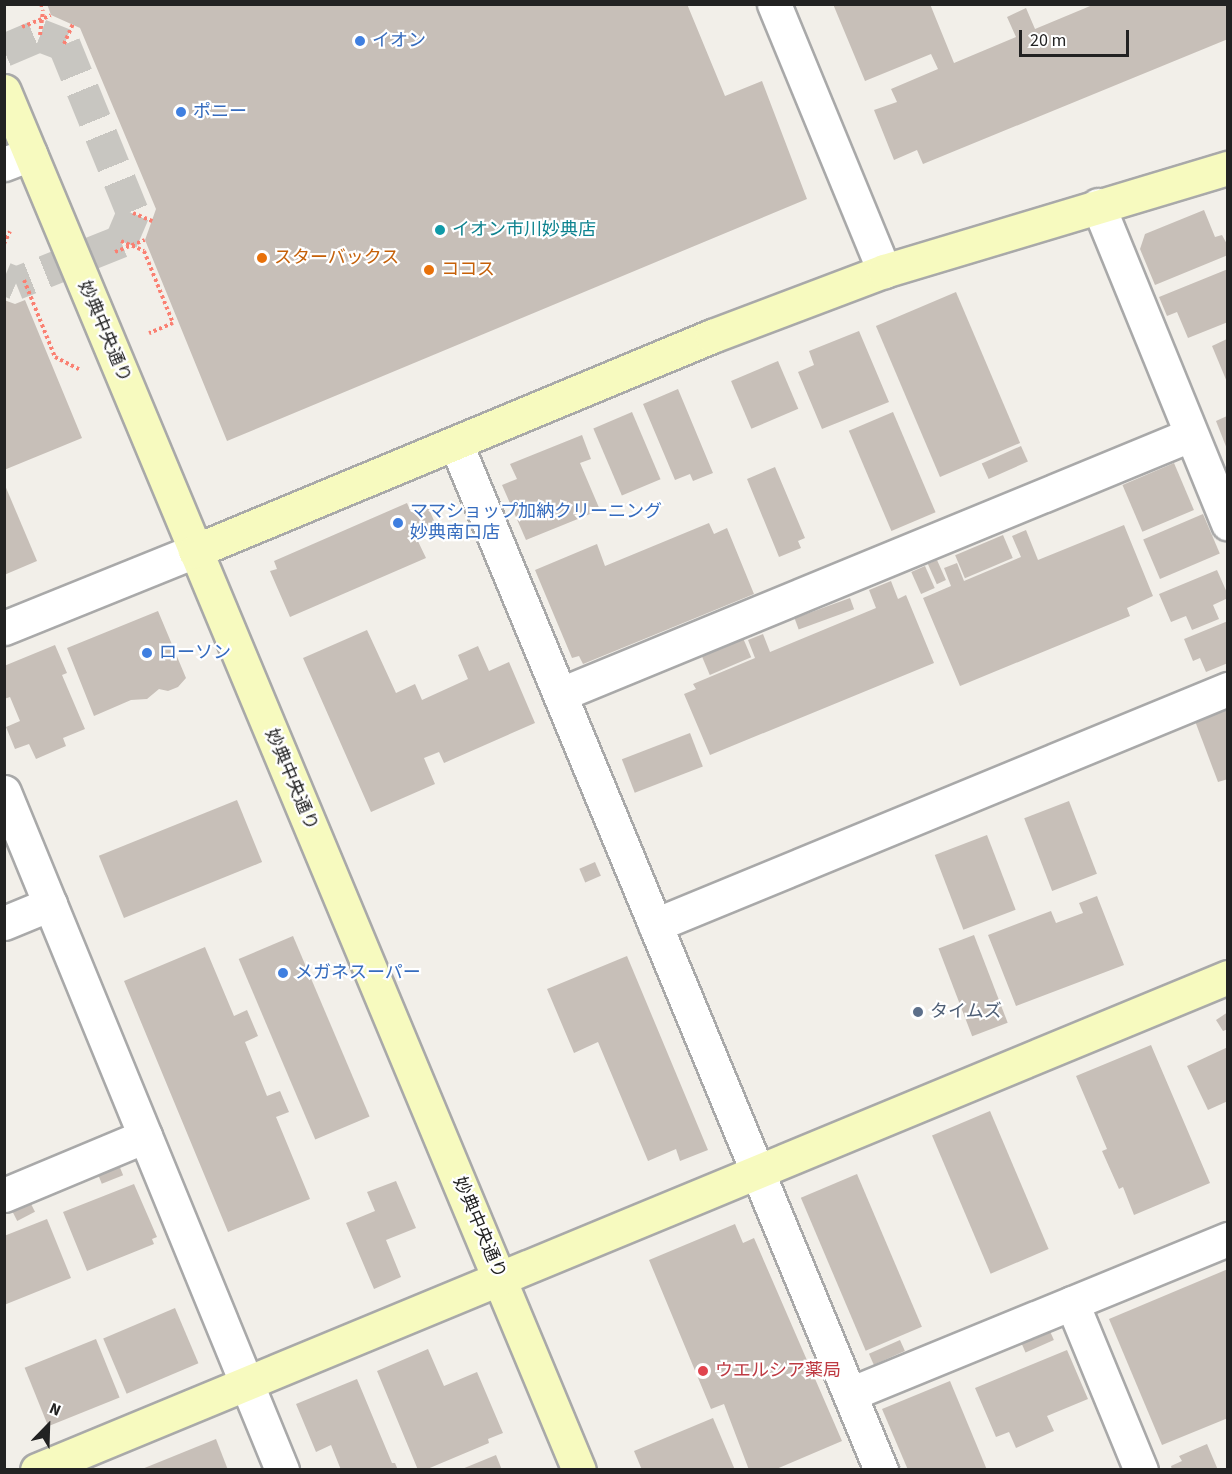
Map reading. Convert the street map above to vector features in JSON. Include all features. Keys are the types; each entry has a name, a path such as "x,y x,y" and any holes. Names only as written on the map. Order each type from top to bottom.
{"street":[{"path":"774,4 884,271"},
{"name":"妙典中央通り","path":"4,91 17,159 195,551 579,1470"},
{"path":"4,628 456,444 712,336 884,271 1227,168"},
{"path":"1098,205 1227,523"},
{"path":"561,694 1190,435"},
{"path":"456,444 881,1470"},
{"path":"655,925 1227,689"},
{"path":"4,792 282,1470"},
{"path":"4,923 50,904"},
{"path":"37,1470 1227,977"},
{"path":"4,1195 145,1136"},
{"path":"850,1394 1227,1239"},
{"path":"1071,1304 1141,1470"}],"path":[{"path":"40,4 43,10 40,35"},
{"path":"22,27 51,15"},
{"path":"64,44 73,24"},
{"path":"133,213 152,221"},
{"path":"4,244 10,231"},
{"path":"115,252 144,240"},
{"path":"122,241 144,251 173,323 149,333"},
{"path":"24,280 56,357 79,369"}],"building":[{"name":"イオン市川妙典店","path":"47,4 687,4 725,96 762,81 807,199 227,441 145,240 156,209 80,28 51,15"},
{"path":"833,4 930,4 954,63 1016,37 1007,17 1026,8 1035,29 1095,4 1228,4 1228,39 923,164 917,150 894,160 874,110 897,102 891,89 938,69 931,54 865,81"},
{"path":"1204,210 1215,237 1222,235 1228,246 1228,255 1155,285 1140,249 1145,234"},
{"path":"1228,269 1228,322 1188,338 1177,312 1167,316 1159,297"},
{"path":"956,292 1020,443 940,477 876,326"},
{"path":"4,300 15,304 25,300 82,438 4,470"},
{"path":"859,331 889,402 822,429 798,372 814,365 809,351"},
{"path":"1227,339 1227,382 1212,346"},
{"path":"778,361 798,409 751,429 731,381"},
{"path":"678,389 713,473 693,481 690,474 675,480 643,404"},
{"path":"632,412 661,479 622,496 593,428"},
{"path":"893,412 936,512 891,531 849,431"},
{"path":"1227,416 1227,449 1216,421"},
{"path":"582,435 591,459 580,463 600,510 526,540 502,485 517,479 510,464"},
{"path":"1021,446 1028,462 989,479 982,463"},
{"path":"1174,463 1194,510 1142,532 1122,485"},
{"path":"775,467 805,538 798,541 801,548 779,557 747,479"},
{"path":"4,483 37,561 4,575"},
{"path":"407,503 411,512 427,505 436,525 415,535 426,558 290,617 270,571 277,569 274,561"},
{"path":"1203,514 1220,554 1160,579 1143,539"},
{"path":"709,523 714,534 727,528 754,594 583,664 579,656 572,658 535,570 597,544 605,566"},
{"path":"1124,525 1153,596 1127,608 1130,616 960,686 923,598 951,586 944,568 957,563 964,581 1021,557 1012,536 1026,530 1038,560"},
{"path":"1003,535 1013,558 965,578 955,555"},
{"path":"937,560 946,580 937,584 928,564"},
{"path":"925,566 935,588 921,594 911,572"},
{"path":"1217,570 1228,595 1228,598 1213,605 1219,619 1192,630 1186,616 1171,622 1159,594"},
{"path":"891,581 898,599 906,595 934,663 710,755 684,694 696,689 693,684 755,658 748,640 763,634 770,652 876,608 869,590"},
{"path":"850,598 854,609 799,629 795,618"},
{"path":"158,611 186,678 178,687 168,691 159,689 147,699 131,700 94,716 67,648"},
{"path":"1228,621 1228,663 1206,672 1200,658 1193,661 1184,639"},
{"path":"367,630 396,693 415,684 422,700 468,679 458,655 478,646 489,671 509,662 535,723 444,763 439,752 424,758 435,784 371,812 303,658"},
{"path":"743,638 751,657 710,675 702,656"},
{"path":"55,645 67,673 62,675 85,729 63,738 66,746 36,759 29,744 15,749 6,727 20,721 10,697 4,699 4,666"},
{"path":"1227,709 1228,779 1218,782 1195,721"},
{"path":"690,733 703,767 635,793 622,759"},
{"path":"237,800 262,862 124,918 99,856"},
{"path":"1069,801 1097,874 1052,891 1024,818"},
{"path":"987,835 1016,910 963,930 935,855"},
{"path":"595,862 601,876 585,882 579,869"},
{"path":"1097,896 1124,965 1016,1006 988,935 1051,911 1056,923 1083,913 1079,903"},
{"path":"974,935 1008,1023 972,1036 939,949"},
{"path":"293,936 370,1116 315,1139 239,959"},
{"path":"205,947 234,1016 247,1010 258,1036 245,1042 267,1096 280,1091 289,1112 276,1117 310,1199 228,1232 124,981"},
{"path":"627,956 708,1150 680,1161 676,1149 648,1161 598,1042 574,1053 547,989"},
{"path":"1228,1012 1228,1029 1223,1031 1216,1020"},
{"path":"1151,1045 1210,1183 1134,1215 1123,1187 1119,1189 1102,1151 1107,1149 1076,1076"},
{"path":"1228,1047 1228,1101 1208,1110 1187,1066"},
{"path":"990,1111 1049,1249 991,1274 932,1136"},
{"path":"119,1165 123,1175 102,1184 98,1174"},
{"path":"857,1174 922,1327 866,1351 801,1198"},
{"path":"396,1181 416,1228 386,1240 401,1277 374,1289 346,1223 375,1211 367,1192"},
{"path":"134,1184 157,1237 152,1239 154,1244 87,1271 63,1212"},
{"path":"30,1202 35,1212 17,1221 12,1211"},
{"path":"47,1219 71,1278 4,1305 4,1236"},
{"path":"735,1224 743,1243 754,1238 842,1441 774,1470 749,1470 724,1404 711,1409 649,1260"},
{"path":"1228,1269 1228,1418 1162,1445 1109,1319"},
{"path":"175,1308 198,1363 127,1394 103,1338"},
{"path":"1049,1329 1054,1340 1026,1353 1021,1342"},
{"path":"96,1339 120,1397 48,1426 25,1368"},
{"path":"900,1340 905,1351 874,1365 869,1354"},
{"path":"428,1349 444,1386 477,1372 503,1433 488,1439 489,1443 425,1470 418,1470 377,1371"},
{"path":"1067,1350 1088,1399 1047,1416 1054,1431 1016,1448 1009,1432 996,1437 975,1388"},
{"path":"357,1379 392,1463 395,1463 398,1470 341,1470 331,1445 316,1452 296,1404"},
{"path":"950,1381 987,1470 908,1470 882,1409"},
{"path":"713,1418 735,1470 642,1470 634,1451"},
{"path":"216,1439 228,1470 142,1470 142,1469"},
{"path":"1207,1444 1218,1470 1172,1470 1171,1466 1182,1461 1179,1456"},
{"path":"496,1455 502,1470 462,1470 462,1469"}],"tunnel":[{"path":"4,50 40,35 64,44 133,213 121,241 16,283 4,278"}],"place":[{"name":"イオン","path":"360,41"},
{"name":"ポニー","path":"181,112"},
{"name":"イオン市川妙典店","path":"440,230"},
{"name":"スターバックス","path":"262,258"},
{"name":"ココス","path":"429,270"},
{"name":"ママショップ加納クリーニング 妙典南口店","path":"398,523"},
{"name":"ローソン","path":"147,653"},
{"name":"メガネスーパー","path":"283,973"},
{"name":"タイムズ","path":"918,1012"},
{"name":"ウエルシア薬局","path":"703,1371"}]}
